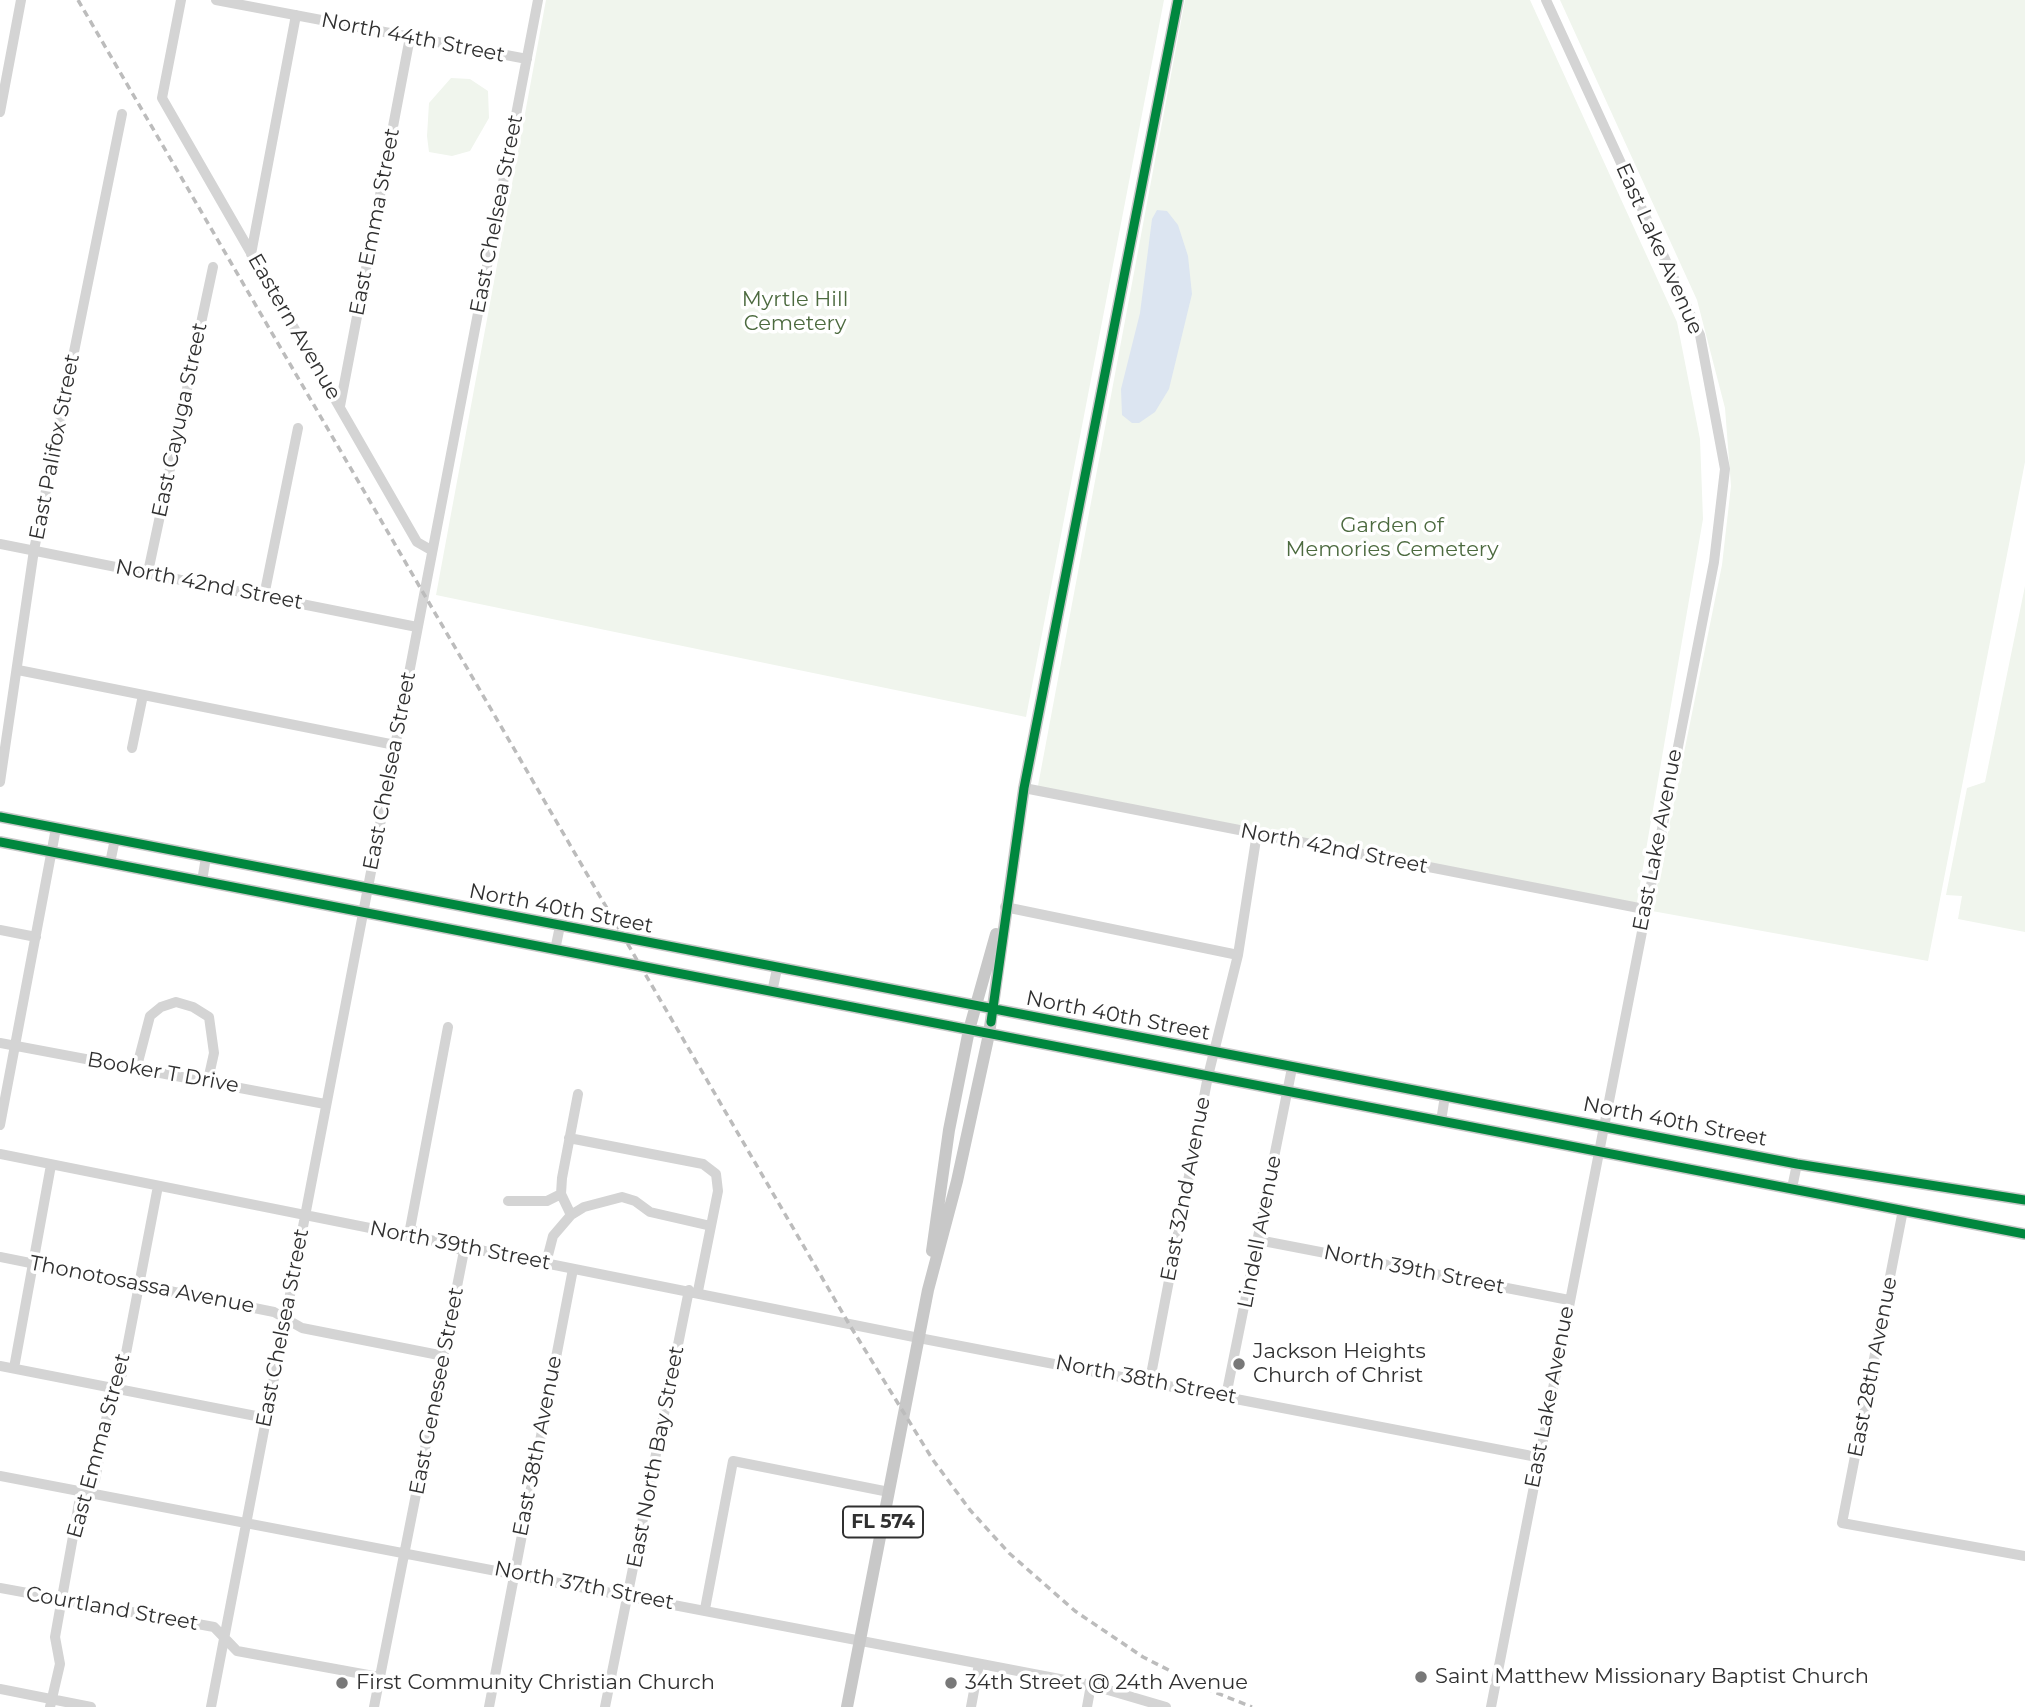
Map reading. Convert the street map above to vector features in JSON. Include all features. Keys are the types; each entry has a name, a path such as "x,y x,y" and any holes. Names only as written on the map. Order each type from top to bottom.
{"main road":[{"name":"FL 574","path":"928,1290 957,1181 989,1034 1005,906 1024,788 1178,0"},
{"name":"North 40th Street","path":"0,817 776,969 1797,1164 2025,1200"},
{"name":"North 40th Street","path":"0,842 2025,1234"},
{"name":"FL 574","path":"847,1707 928,1290 942,1177 969,1030 1005,906"}],"street":[{"path":"0,112 21,0"},
{"name":"Eastern Avenue","path":"181,0 162,98 417,542 431,550"},
{"name":"North 44th Street","path":"216,0 527,60"},
{"name":"East Chelsea Street","path":"211,1707 538,0"},
{"name":"East Lake Avenue","path":"1491,1707 1537,1457 1714,562 1725,469 1700,335 1546,0"},
{"path":"251,254 296,15"},
{"name":"East Emma Street","path":"340,406 410,37"},
{"name":"East Palifox Street","path":"0,782 34,550 122,114"},
{"name":"East Cayuga Street","path":"148,572 213,267"},
{"path":"264,596 298,428"},
{"name":"North 42nd Street","path":"0,544 417,627"},
{"path":"18,670 395,745"},
{"path":"132,748 143,695"},
{"name":"North 42nd Street","path":"1024,788 1644,909"},
{"path":"0,1125 56,828"},
{"name":"East 32nd Avenue","path":"1150,1380 1208,1076 1238,955 1257,833"},
{"path":"110,863 115,839"},
{"path":"202,881 206,857"},
{"path":"1005,906 1238,955"},
{"path":"555,950 560,926"},
{"path":"0,930 36,937"},
{"path":"772,992 776,969"},
{"path":"137,1066 150,1016 161,1007 176,1002 193,1007 209,1017 214,1053 208,1080"},
{"name":"East Genesee Street","path":"373,1707 406,1554 464,1251 410,1229 448,1027"},
{"name":"Booker T Drive","path":"0,1043 137,1066 325,1104"},
{"name":"Lindell Avenue","path":"1226,1396 1292,1068"},
{"path":"571,1215 561,1194 578,1094"},
{"path":"1441,1121 1445,1096"},
{"name":"East North Bay Street","path":"569,1138 703,1164 710,1168 718,1182 711,1226 693,1291 605,1707"},
{"name":"North 39th Street","path":"0,1154 919,1338"},
{"path":"1792,1188 1797,1164"},
{"path":"13,1368 51,1165"},
{"name":"East Emma Street","path":"51,1703 60,1664 55,1637 83,1492 95,1480 112,1388 122,1374 158,1186"},
{"path":"508,1201 547,1201 561,1194"},
{"path":"545,1263 553,1236 571,1215 584,1207 622,1197 635,1201 650,1212 711,1226"},
{"name":"East 28th Avenue","path":"1903,1210 1842,1523 2025,1556"},
{"name":"North 39th Street","path":"1258,1240 1569,1300"},
{"name":"Thonotosassa Avenue","path":"0,1257 284,1316 302,1328 444,1356"},
{"name":"East 38th Avenue","path":"489,1707 573,1269"},
{"name":"North 38th Street","path":"919,1338 1150,1380 1537,1457"},
{"path":"0,1366 266,1418"},
{"path":"705,1609 733,1461 889,1492"},
{"name":"North 37th Street","path":"0,1476 513,1572 1091,1685 1167,1707"},
{"name":"Courtland Street","path":"0,1588 214,1628 237,1651 379,1677"},
{"path":"971,1707 979,1664"},
{"path":"1087,1707 1091,1685"},
{"path":"0,1689 51,1703 91,1707"}],"green space":[{"name":"Myrtle Hill Cemetery","path":"546,0 1164,0 1026,717 436,595"},
{"name":"Garden of Memories Cemetery","path":"1185,0 1530,0 1677,322 1700,439 1703,519 1636,908 1037,791"},
{"path":"1560,0 2025,0 2025,462 1928,961 1652,911 1722,565 1731,486 1725,408 1697,300"},
{"path":"451,78 470,79 488,91 489,118 470,151 452,156 429,152 427,136 429,103"},
{"path":"2025,586 2025,932 1958,919 1962,896 1946,895 1967,788 1985,782"}],"shaded area":[{"path":"1157,210 1167,211 1178,225 1188,256 1192,294 1169,389 1155,412 1139,423 1132,423 1122,415 1121,389 1140,313 1152,219"}],"railway":[{"path":"78,0 849,1324 933,1460 970,1510 1009,1553 1075,1611 1143,1657 1202,1687 1252,1707"}],"cycle path":[{"path":"991,1022 1024,788 1178,0"},
{"path":"0,817 1797,1164 2025,1200"},
{"path":"0,842 2025,1234"}],"place":[{"name":"Jackson Heights Church of Christ","path":"1239,1364"},
{"name":"Saint Matthew Missionary Baptist Church","path":"1421,1677"},
{"name":"First Community Christian Church","path":"342,1683"},
{"name":"34th Street @ 24th Avenue","path":"951,1683"}]}
